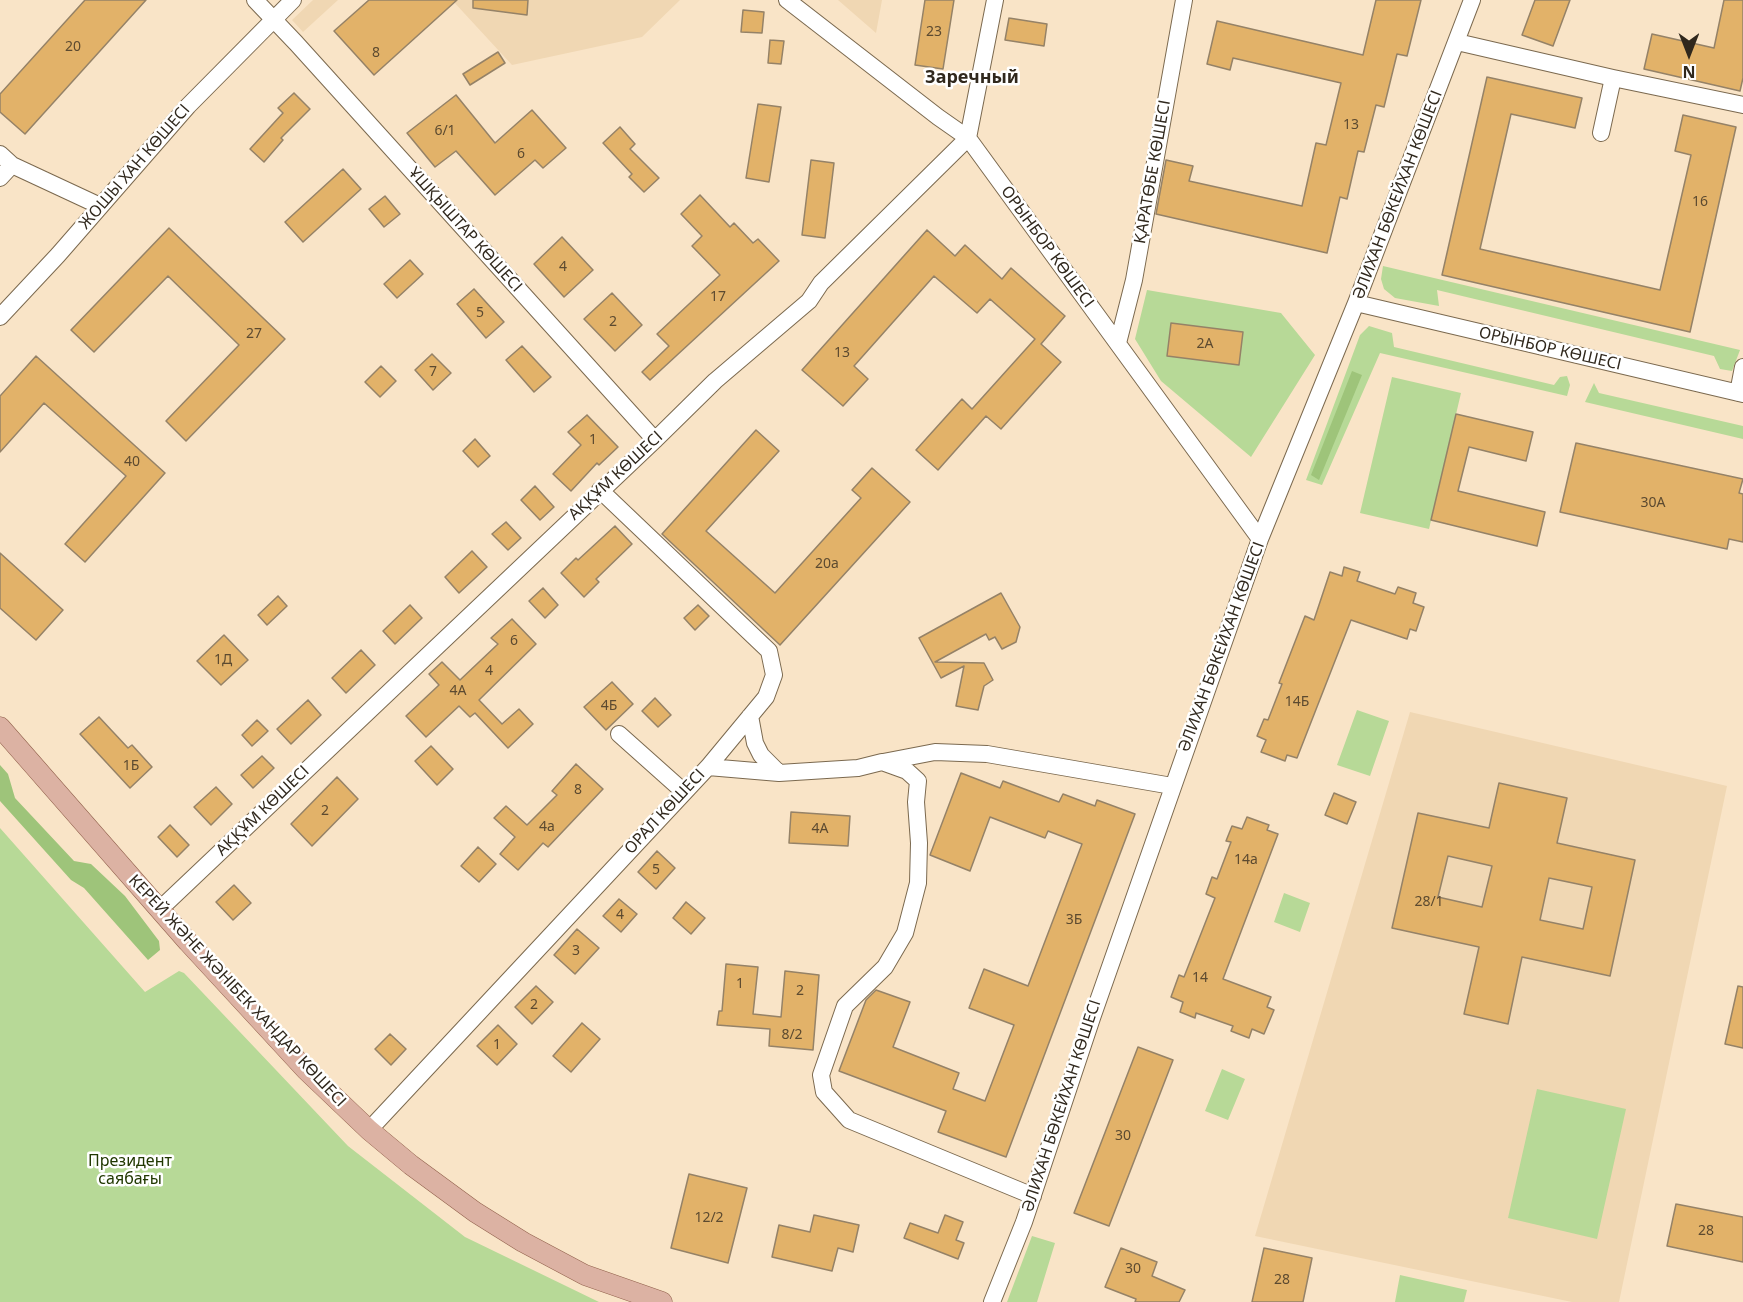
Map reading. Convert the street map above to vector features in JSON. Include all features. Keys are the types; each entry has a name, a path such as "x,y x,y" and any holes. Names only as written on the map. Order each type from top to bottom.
{"main road":[{"name":"КЕРЕЙ ЖӘНЕ ЖӘНІБЕК ХАНДАР КӨШЕСІ","path":"0,727 159,910 306,1070 369,1130 411,1165 475,1212 523,1242 585,1275 662,1302"}],"street":[{"name":"ҰШҚЫШТАР КӨШЕСІ","path":"255,0 655,440"},
{"name":"ЖОШЫ ХАН КӨШЕСІ","path":"0,317 188,106 274,22 293,0"},
{"name":"ОРЫНБОР КӨШЕСІ","path":"788,0 968,138 1260,539"},
{"path":"968,138 995,0"},
{"name":"ҚАРАТӨБЕ КӨШЕСІ","path":"1118,343 1134,280 1184,0"},
{"name":"ӘЛИХАН БӨКЕЙХАН КӨШЕСІ","path":"992,1302 1033,1196 1172,786 1260,539 1356,303 1472,0"},
{"path":"1457,42 1612,78 1743,105"},
{"path":"1601,133 1612,78"},
{"name":"АҚҚҰМ КӨШЕСІ","path":"159,910 715,381 809,301 821,283 968,138"},
{"path":"0,178 6,159 100,206"},
{"name":"ОРЫНБОР КӨШЕСІ","path":"1356,303 1740,393"},
{"path":"1740,393 1743,367"},
{"name":"ОРАЛ КӨШЕСІ","path":"369,1130 708,767 766,696 774,675 769,651 600,490"},
{"path":"750,716 755,743 761,755 779,774"},
{"path":"619,734 684,792"},
{"path":"708,767 779,774 858,768 935,752 987,754 1172,786"},
{"path":"882,762 907,771 918,781 916,802 919,843 918,883 905,933 885,967 845,1006 821,1075 824,1092 849,1120 1033,1196"}],"shaded area":[{"path":"313,0 338,0 303,32 292,20"},
{"path":"452,0 680,0 642,37 512,65"},
{"path":"838,0 882,0 876,33"},
{"path":"1410,712 1727,786 1619,1302 1572,1302 1255,1236"}],"green space":[{"path":"1383,266 1740,350 1732,371 1720,369 1714,356 1437,290 1439,306 1395,298 1384,289 1381,279"},
{"path":"1147,290 1281,313 1315,355 1251,457 1161,381 1135,339"},
{"path":"1369,326 1392,333 1394,347 1554,385 1560,377 1567,376 1570,385 1567,396 1380,353 1322,485 1306,480 1360,335"},
{"path":"1352,371 1362,375 1319,480 1311,475"},
{"path":"1392,377 1461,393 1429,529 1360,513"},
{"path":"1594,383 1599,393 1743,426 1743,439 1585,402"},
{"path":"1357,710 1389,721 1370,776 1337,765"},
{"path":"0,765 8,774 15,798 74,861 91,864 125,896 159,941 160,950 148,960 84,888 71,880 0,801"},
{"name":"Президент саябағы","path":"0,828 145,992 179,971 184,973 348,1146 465,1237 599,1302 0,1302"},
{"path":"1284,893 1310,903 1300,932 1274,922"},
{"path":"1222,1069 1245,1079 1228,1120 1205,1111"},
{"path":"1537,1089 1626,1109 1597,1239 1508,1218"},
{"path":"1032,1236 1055,1243 1037,1302 1007,1302"},
{"path":"1400,1275 1467,1290 1464,1302 1395,1302"}],"building":[{"path":"85,0 146,0 25,134 0,112 0,94"},
{"path":"369,0 457,0 374,75 334,31"},
{"path":"473,0 528,0 527,15 473,8"},
{"path":"925,0 954,0 943,69 915,65"},
{"path":"1376,0 1421,0 1407,56 1397,54 1384,107 1376,105 1364,152 1358,151 1347,199 1340,197 1327,253 1156,214 1166,160 1193,166 1189,181 1302,206 1316,143 1326,145 1341,83 1233,58 1230,70 1207,64 1217,21 1363,55"},
{"path":"1535,0 1570,0 1553,46 1522,35"},
{"path":"1724,0 1743,0 1743,78 1740,91 1644,69 1652,34 1714,48"},
{"path":"743,10 764,12 762,33 741,32"},
{"path":"1009,18 1047,24 1044,46 1005,40"},
{"path":"770,40 784,41 781,64 768,63"},
{"path":"498,52 505,63 470,85 463,74"},
{"path":"1487,77 1582,98 1575,128 1511,114 1480,249 1660,290 1691,155 1675,151 1683,115 1736,127 1690,332 1442,275"},
{"path":"294,93 310,109 281,138 283,140 264,162 250,149 283,113 278,108"},
{"path":"456,95 495,143 532,110 566,148 543,168 535,160 495,195 456,151 435,167 407,133"},
{"path":"758,104 781,107 769,182 746,178"},
{"path":"620,127 635,144 630,149 659,178 644,192 629,177 632,174 603,143"},
{"path":"811,160 834,163 825,238 802,235"},
{"path":"343,169 361,189 303,242 285,222"},
{"path":"700,195 730,227 734,223 753,243 758,239 779,261 650,380 642,372 669,346 657,334 720,275 692,246 702,236 681,214"},
{"path":"385,196 400,214 384,227 369,209"},
{"path":"169,228 285,339 186,441 166,421 239,345 168,276 94,352 71,330"},
{"path":"927,230 955,256 965,245 1002,279 1011,268 1065,316 1041,344 1061,362 1001,429 986,416 938,470 916,450 962,399 972,409 1035,339 990,299 977,313 934,276 854,366 868,379 843,406 802,370"},
{"path":"562,237 593,270 564,297 534,264"},
{"path":"410,260 423,274 397,298 384,284"},
{"path":"474,289 504,322 486,338 457,304"},
{"path":"612,293 642,325 615,351 584,319"},
{"path":"1171,323 1243,332 1239,365 1167,356"},
{"path":"522,346 551,377 534,392 506,360"},
{"path":"432,354 451,373 433,390 415,370"},
{"path":"36,356 165,473 85,562 65,544 126,476 44,403 0,452 0,396"},
{"path":"381,366 396,381 380,397 365,382"},
{"path":"1456,414 1533,432 1526,461 1469,447 1458,491 1545,512 1537,546 1431,520"},
{"path":"587,415 618,447 599,465 597,463 571,491 553,474 581,445 568,432"},
{"path":"756,430 779,451 706,531 775,593 861,498 852,490 872,468 910,502 780,645 662,534"},
{"path":"475,439 490,456 478,467 463,451"},
{"path":"1576,443 1743,479 1739,493 1743,494 1743,542 1729,539 1727,549 1560,512"},
{"path":"535,486 554,507 540,520 521,500"},
{"path":"506,522 521,538 508,550 492,534"},
{"path":"615,526 632,544 596,579 599,582 584,597 561,573"},
{"path":"472,551 487,567 459,593 445,577"},
{"path":"0,553 63,610 36,640 0,608"},
{"path":"1344,567 1360,572 1357,581 1395,594 1398,587 1416,593 1413,603 1424,607 1416,631 1410,629 1407,639 1351,620 1297,758 1287,755 1285,761 1261,752 1266,740 1257,736 1264,719 1268,720 1282,684 1279,683 1305,616 1314,620 1330,572 1342,576"},
{"path":"543,588 558,605 545,618 529,601"},
{"path":"1001,593 1020,627 1016,642 1002,649 995,637 989,640 986,634 935,662 984,663 993,680 984,686 978,710 956,706 964,666 941,678 919,638"},
{"path":"278,596 287,606 267,625 258,615"},
{"path":"410,605 422,618 395,644 383,631"},
{"path":"698,605 709,616 695,630 684,618"},
{"path":"512,619 536,644 479,700 502,724 519,709 533,724 508,748 475,713 470,717 459,706 426,737 406,716 439,685 429,674 442,662 460,680 498,644 491,638"},
{"path":"224,635 248,660 221,685 197,661"},
{"path":"361,650 375,665 346,693 332,678"},
{"path":"612,682 633,704 606,730 584,707"},
{"path":"655,698 671,715 658,727 642,711"},
{"path":"308,700 321,715 291,744 277,729"},
{"path":"99,717 128,748 132,745 152,767 130,788 80,734"},
{"path":"257,720 268,731 252,746 242,735"},
{"path":"431,746 453,769 437,785 415,761"},
{"path":"262,756 274,768 253,788 241,775"},
{"path":"576,764 603,789 548,847 543,843 518,870 500,854 515,837 494,818 506,806 527,825 557,795 552,791"},
{"path":"961,773 1000,788 1003,781 1059,802 1063,794 1095,806 1097,800 1135,814 1006,1157 938,1132 946,1111 839,1071 866,1000 876,990 910,1002 893,1047 959,1073 953,1089 985,1101 1014,1025 969,1008 984,969 1028,986 1082,844 1048,831 1045,838 990,817 970,871 930,855"},
{"path":"337,777 358,799 312,846 291,824"},
{"path":"1499,783 1567,798 1557,843 1635,860 1610,976 1522,957 1508,1024 1464,1014 1479,947 1392,928 1418,813 1489,828","holes":["1448,856 1492,866 1482,907 1438,897","1549,878 1592,887 1583,929 1540,920"]},
{"path":"216,787 232,804 211,825 194,807"},
{"path":"1334,793 1356,802 1347,824 1325,815"},
{"path":"791,812 850,816 848,846 789,843"},
{"path":"1247,817 1269,825 1267,830 1278,834 1223,979 1271,997 1267,1007 1274,1010 1264,1034 1252,1029 1249,1038 1231,1031 1233,1026 1196,1013 1195,1018 1180,1012 1183,1002 1171,997 1179,975 1184,977 1215,898 1206,894 1212,877 1217,879 1231,842 1226,841 1232,826 1242,829"},
{"path":"170,825 189,845 177,857 158,837"},
{"path":"478,847 496,864 479,882 461,866"},
{"path":"657,851 675,868 656,889 638,872"},
{"path":"234,885 251,903 233,920 216,902"},
{"path":"619,899 637,914 621,932 603,916"},
{"path":"686,902 705,918 691,934 673,918"},
{"path":"577,929 599,948 575,974 554,955"},
{"path":"726,964 758,967 753,1014 781,1017 785,971 819,975 813,1050 769,1046 770,1029 717,1025 719,1011 722,1011"},
{"path":"536,986 553,1002 532,1024 515,1007"},
{"path":"1738,986 1743,987 1743,1048 1725,1044"},
{"path":"582,1023 600,1039 571,1072 553,1056"},
{"path":"498,1025 517,1044 497,1065 477,1046"},
{"path":"390,1034 406,1049 391,1065 375,1049"},
{"path":"1138,1047 1173,1060 1109,1226 1074,1213"},
{"path":"689,1174 747,1188 728,1263 671,1248"},
{"path":"1676,1204 1743,1217 1743,1262 1667,1246"},
{"path":"814,1215 859,1225 853,1252 838,1248 832,1271 772,1257 779,1225 810,1232"},
{"path":"945,1215 963,1222 956,1240 964,1243 958,1259 904,1238 910,1223 938,1233"},
{"path":"1121,1248 1157,1262 1152,1276 1185,1290 1179,1302 1135,1302 1136,1299 1105,1287"},
{"path":"1264,1248 1312,1258 1303,1302 1252,1302"}],"district":[{"name":"Заречный","path":"972,78"}]}
